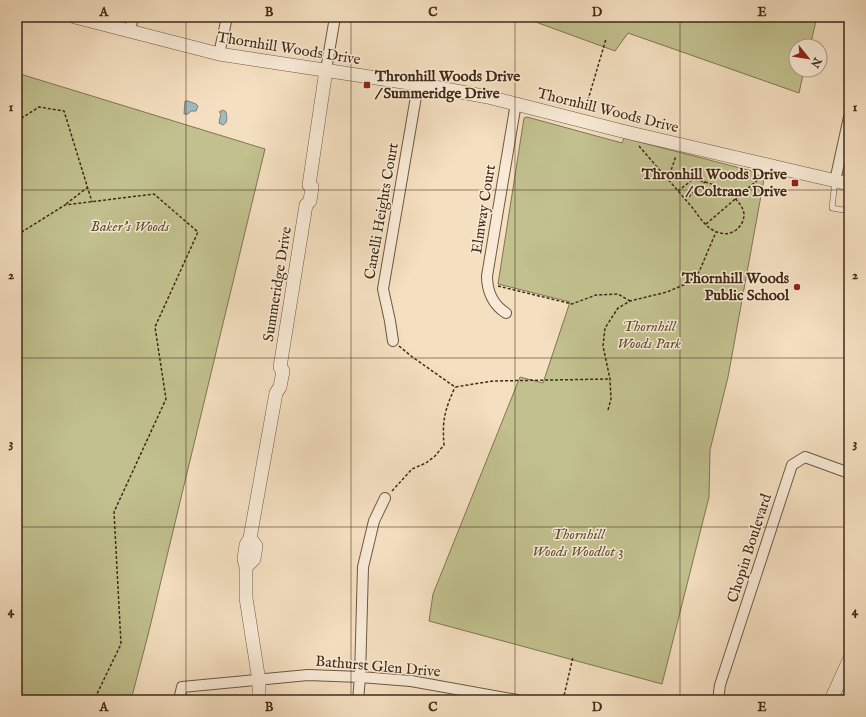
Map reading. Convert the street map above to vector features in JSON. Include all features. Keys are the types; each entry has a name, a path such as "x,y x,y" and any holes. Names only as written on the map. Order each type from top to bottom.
{"street":[{"name":"Thornhill Woods Drive","path":"75,17 219,54 418,85 516,103 626,132 835,182 849,184"},
{"path":"130,30 133,17"},
{"path":"219,54 227,17"},
{"name":"Summeridge Drive","path":"259,700 259,681 246,598 246,567 254,559 256,546 250,538 276,393 280,387 283,371 280,367 306,205 310,201 312,188 309,185 335,17"},
{"name":"Canelli Heights Court","path":"393,341 383,289 418,85"},
{"name":"Elmway Court","path":"506,313 498,306 492,297 488,287 488,276 516,103"},
{"path":"835,182 849,117"},
{"name":"Chopin Boulevard","path":"718,700 720,685 792,465 805,457 849,473"},
{"path":"358,700 363,566 374,521 385,498"},
{"path":"831,700 849,660"},
{"name":"Bathurst Glen Drive","path":"179,700 182,687 259,681 308,675 411,681 476,696 517,700"}],"lane":[{"path":"835,182 832,208 849,211"}],"path":[{"path":"585,110 606,39"},
{"path":"17,121 39,107 64,111 92,202"},
{"path":"639,146 668,180 686,200 709,228 720,234 732,233 741,226 744,216 742,207 736,199 722,188 706,181 668,180"},
{"path":"668,180 676,156"},
{"path":"706,224 760,178"},
{"path":"678,191 692,180"},
{"path":"686,200 706,181"},
{"path":"17,235 65,205 88,187"},
{"path":"65,205 154,194 198,232 155,327 166,399 114,512 121,644 94,700"},
{"path":"608,410 611,399 610,379 603,346 605,328 618,308 630,301 667,292 688,283 700,272 716,232"},
{"path":"498,286 572,304 596,295 618,294 630,301"},
{"path":"393,341 411,356 455,387 493,381 610,379"},
{"path":"385,498 412,469 426,463 435,456 444,445 443,428 445,412 455,387"},
{"path":"563,700 573,657"}],"green space":[{"path":"522,17 817,17 812,38 788,38 788,78 802,78 799,93 628,33 615,51"},
{"name":"Baker's Woods","path":"17,73 265,149 131,700 17,700"},
{"path":"527,117 622,143 624,138 752,171 764,179 728,377 710,450 709,497 662,684 429,621 433,594 520,377 543,383 570,302 498,284 524,118"}],"water":[{"path":"185,101 196,104 198,106 196,111 191,111 188,114 184,114"},
{"path":"223,110 226,112 227,117 226,123 223,125 219,123 221,113 219,112"}],"place":[{"name":"Thronhill Woods Drive / Summeridge Drive","path":"367,85"},
{"name":"Thronhill Woods Drive / Coltrane Drive","path":"795,183"},
{"name":"Thornhill Woods Public School","path":"797,287"}],"park label":[{"name":"Thornhill Woods Park","path":"649,334"},
{"name":"Thornhill Woods Woodlot 3","path":"578,542"}]}
